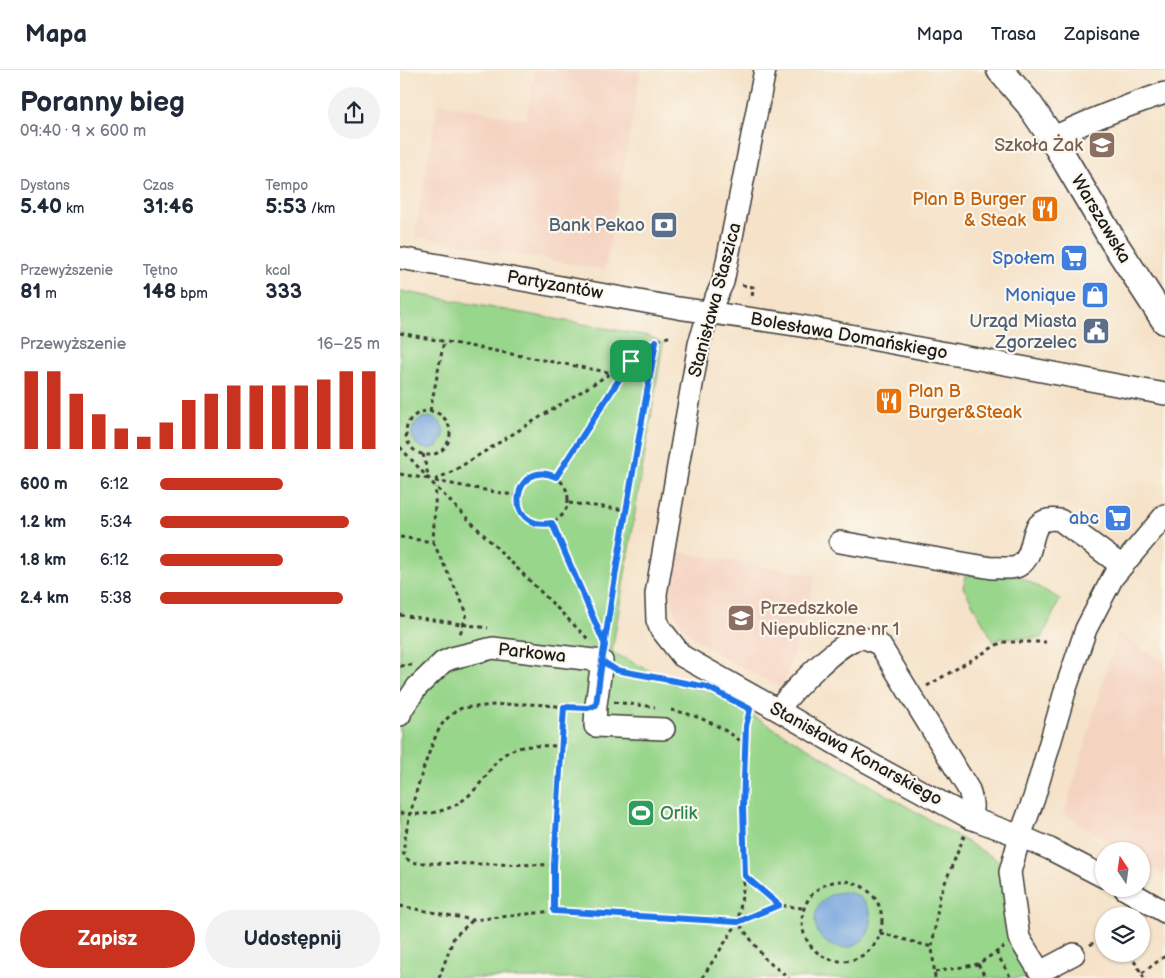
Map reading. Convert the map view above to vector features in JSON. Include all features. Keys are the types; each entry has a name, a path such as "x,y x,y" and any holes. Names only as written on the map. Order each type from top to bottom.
{"main road":[{"name":"Warszawska","path":"1000,70 1029,104 1052,138 1113,241 1165,320"}],"street":[{"name":"Stanisława Staszica","path":"657,620 656,594 699,344 723,282 765,70"},
{"path":"1052,138 1110,111 1165,93"},
{"name":"Partyzantów","path":"400,258 678,308 710,312"},
{"name":"Bolesława Domańskiego","path":"710,312 796,325 1165,394"},
{"path":"1074,954 1042,975 1019,938 1010,872 1020,836 1034,798 1076,653 1086,629 1113,577 1165,515"},
{"path":"840,542 992,568 1016,567 1026,559 1037,526 1042,522 1052,519 1060,520 1122,566"},
{"name":"Stanisława Konarskiego","path":"657,620 665,635 682,656 858,757 968,825 1020,836 1050,849 1095,873"},
{"path":"778,710 791,693 836,651 859,638 866,638 880,645 969,790 973,811 968,825"},
{"name":"Parkowa","path":"400,715 417,687 443,662 452,658 493,648 602,661"},
{"path":"602,661 595,726 664,729"},
{"path":"1141,898 1165,912"}],"path":[{"path":"736,284 753,287 751,304"},
{"path":"400,334 612,373"},
{"path":"434,480 455,470 612,373 656,341 671,336"},
{"path":"430,411 444,341"},
{"path":"552,523 605,645 656,341"},
{"path":"556,477 631,361"},
{"path":"430,411 443,417 450,429 450,436 443,449 430,455 423,454 411,447 406,433 407,426 416,414 430,411"},
{"path":"400,447 436,487 591,642"},
{"path":"423,454 429,479"},
{"path":"539,473 547,473 556,477 566,487 569,494 569,503 566,511 552,523 535,523 528,519 518,504 520,488 531,476 539,473"},
{"path":"400,474 518,496"},
{"path":"436,487 433,542 467,613 452,658"},
{"path":"569,503 627,510"},
{"path":"400,537 433,542"},
{"path":"910,696 1002,642 1046,642"},
{"path":"602,661 616,670 698,685"},
{"path":"554,865 417,863 409,861 404,855 402,846 408,814 426,753 443,723 459,709 491,704 533,703 588,708 596,705"},
{"path":"554,911 554,865 564,707"},
{"path":"702,978 738,922 745,876 743,807 746,726 750,709"},
{"path":"400,813 421,815 440,811 461,802 477,788 491,768 506,754 529,746 562,746"},
{"path":"936,978 932,947 940,895 968,825"},
{"path":"745,876 779,905"},
{"path":"833,882 854,882 872,894 877,902 882,922 880,933 866,953 854,959 842,961 830,959 818,954 806,939 802,921 803,908 808,899 823,885 833,882"},
{"path":"400,906 473,920 554,911 738,922 779,905 803,908"},
{"path":"439,978 454,937 473,920"},
{"path":"738,922 766,960 789,978"},
{"path":"880,933 932,947"},
{"path":"935,972 978,964 1019,938"},
{"path":"996,952 1011,978"},
{"path":"1142,973 1165,956"},
{"path":"1135,962 1144,978"},
{"path":"978,964 986,978"}],"shaded area":[{"path":"535,70 641,70 605,270 415,236 438,103 526,119"},
{"name":"Przedszkole Niepubliczne nr 1","path":"678,552 816,575 783,689 715,653 689,634 681,624 674,611 671,595 671,585"},
{"path":"1118,633 1165,663 1165,876 1150,867 1150,842 1110,842 1064,814"}],"green space":[{"path":"400,291 649,336 663,343 612,652 679,685 701,689 721,697 1001,862 1013,938 1036,978 400,978"},
{"path":"966,576 1019,576 1060,599 1042,638 1001,638 994,642 963,587"}],"water":[{"path":"428,417 434,418 439,422 443,427 443,439 439,444 434,448 428,449 422,448 417,444 413,439 412,433 413,427 417,422 422,418"},
{"path":"843,892 858,897 866,905 871,920 866,935 858,943 843,948 828,943 820,935 815,920 820,905 828,897"}],"place":[{"name":"Szkoła Żak","path":"1102,145"},
{"name":"Plan B Burger & Steak","path":"1045,209"},
{"name":"Bank Pekao","path":"664,225"},
{"name":"Społem","path":"1074,258"},
{"name":"Monique","path":"1095,295"},
{"name":"Urząd Miasta Zgorzelec","path":"1096,331"},
{"name":"Plan B Burger&Steak","path":"889,401"},
{"name":"abc","path":"1118,518"},
{"name":"Przedszkole Niepubliczne nr 1","path":"741,618"},
{"name":"Orlik","path":"641,813"}],"route":[{"path":"631,361 556,477 547,473 531,476 520,488 518,504 528,519 535,523 552,523 594,621 605,645 602,661 616,670 707,687 750,709 746,719 743,807 745,876 779,905 738,922 554,911 554,865 564,707 588,708 596,705 602,661 616,578 656,341 631,361"}]}
